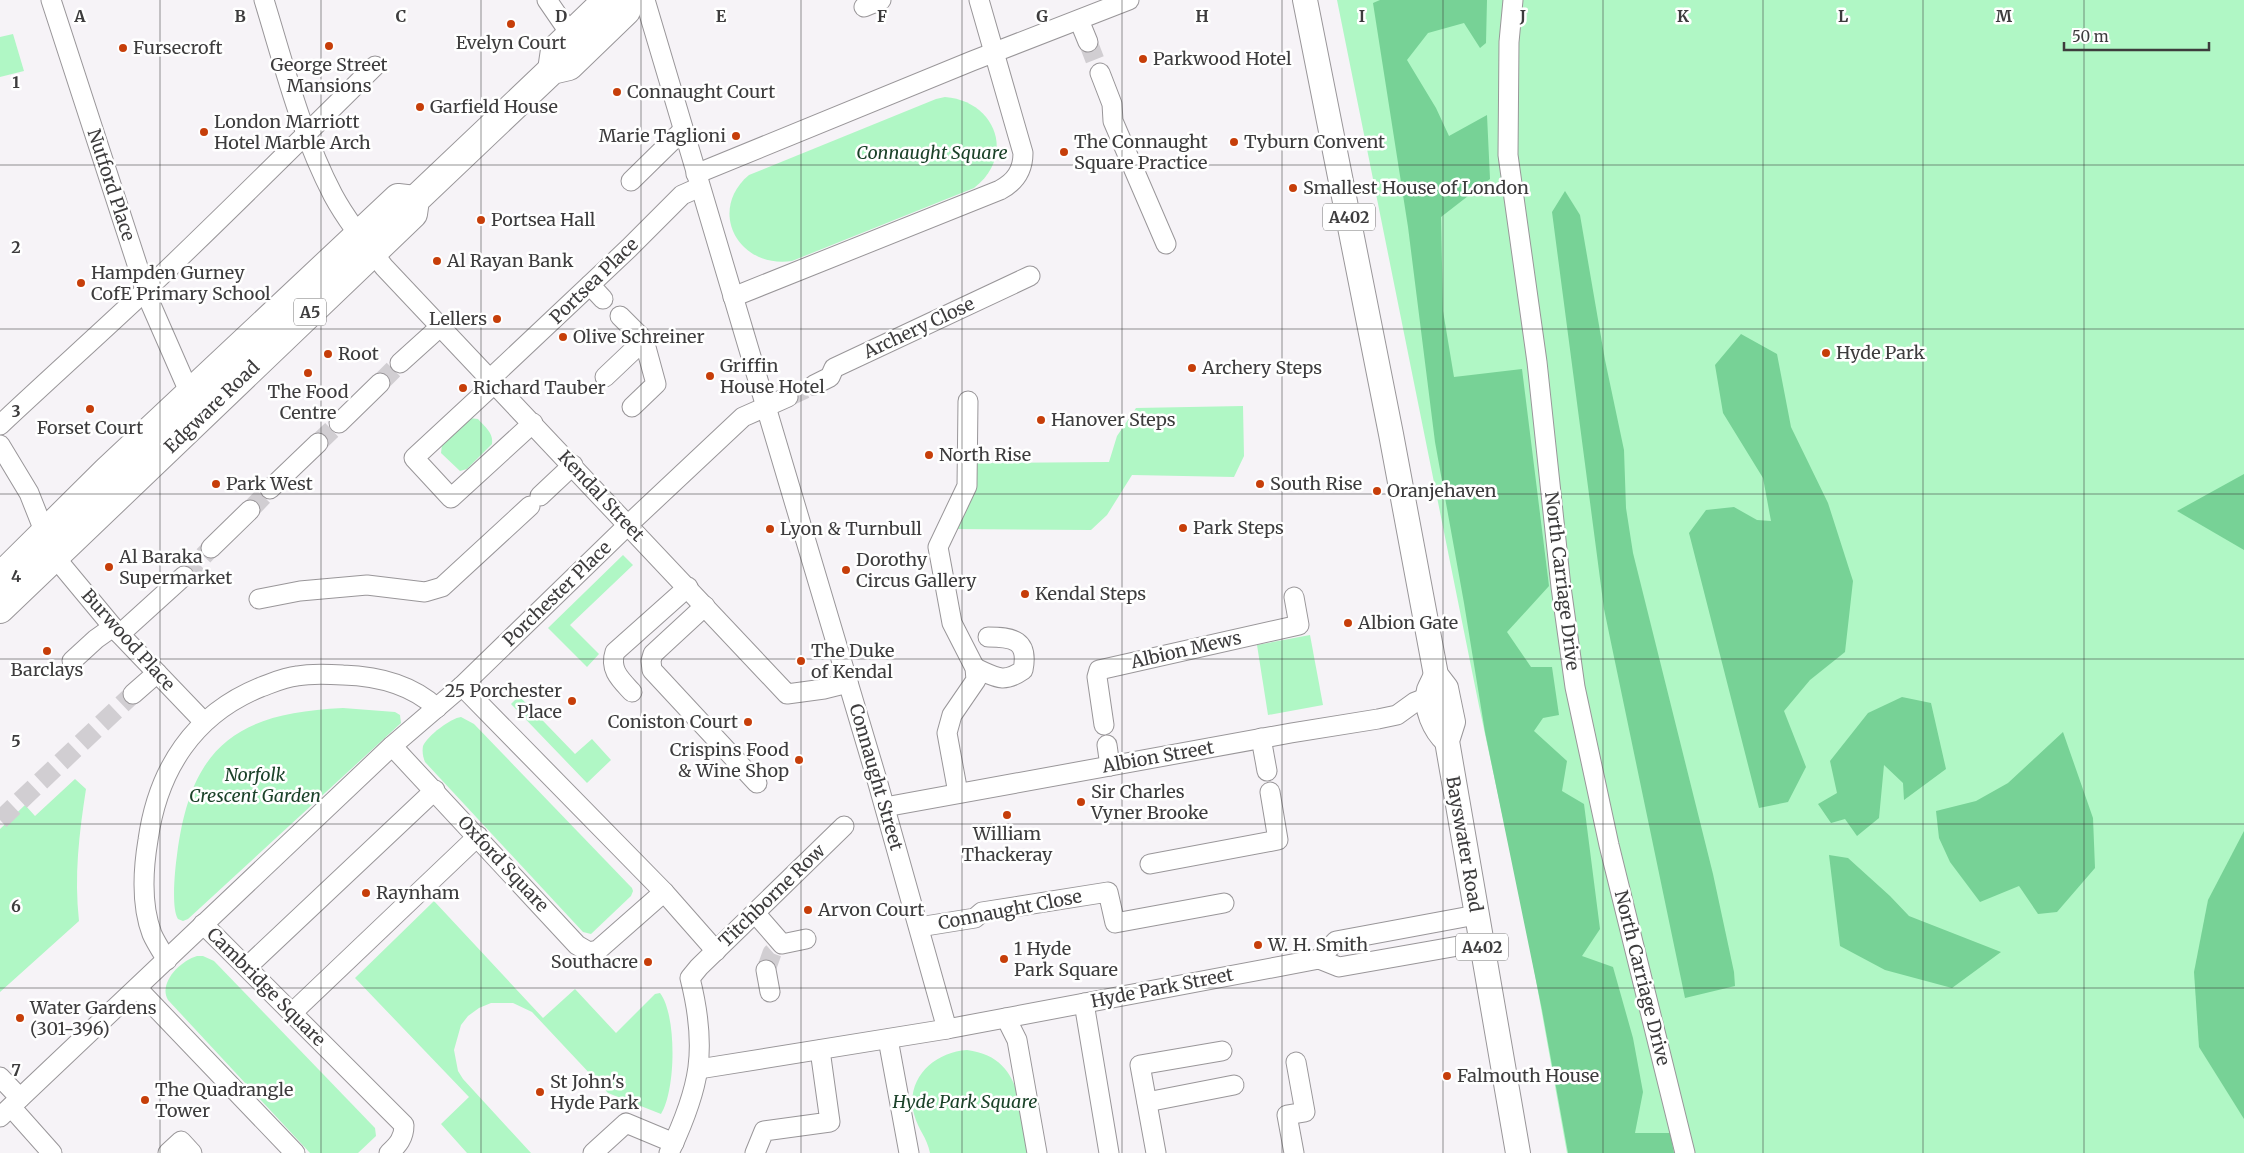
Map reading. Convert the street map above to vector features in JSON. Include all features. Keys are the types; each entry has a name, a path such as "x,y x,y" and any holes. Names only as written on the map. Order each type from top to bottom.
{"highway":[{"path":"552,70 555,50 608,0"},
{"name":"Edgware Road","path":"0,577 50,544 198,421 366,244 398,198 415,200 552,70 569,66 626,11 626,0"},
{"name":"Edgware Road","path":"0,609 50,544 190,394 366,244"}],"main road":[{"name":"Bayswater Road","path":"1305,0 1391,434 1432,686 1434,725 1447,741 1518,1153"}],"street":[{"name":"Nutford Place","path":"51,0 146,290 190,394"},
{"name":"Kendal Street","path":"264,0 307,134 333,194 366,244 396,281 629,524 787,694 824,690 848,684"},
{"path":"547,0 571,35"},
{"path":"645,0 733,297 1000,190 1014,180 1021,168 1023,153 979,0"},
{"path":"698,181 995,53 1129,0"},
{"name":"North Carriage Drive","path":"1513,0 1508,62 1508,156 1537,362 1571,657 1609,845 1685,1153"},
{"path":"1079,20 1088,42"},
{"path":"0,425 146,290 375,66"},
{"path":"1100,73 1112,104 1113,121 1166,244"},
{"path":"631,181 683,130"},
{"name":"Portsea Place","path":"532,423 452,498 414,458 698,181"},
{"name":"Archery Close","path":"814,385 830,377 834,368 1030,276"},
{"path":"590,285 604,299"},
{"name":"Connaught Street","path":"733,297 885,807 948,1029"},
{"path":"620,316 644,340 656,384 632,407"},
{"path":"400,364 441,326"},
{"path":"606,376 644,340"},
{"path":"339,423 380,383"},
{"path":"766,407 788,397"},
{"path":"958,793 947,733 952,715 976,680 975,668 952,623 938,547 967,486 968,401"},
{"name":"Porchester Place","path":"437,708 744,416 766,407"},
{"path":"270,489 318,443"},
{"name":"Burwood Place","path":"0,445 29,493 50,544 116,631 204,722"},
{"path":"259,599 300,591 350,586 374,586 425,592 442,587 573,465"},
{"path":"210,548 250,510"},
{"path":"72,662 96,639 116,631 184,576"},
{"path":"632,692 619,678 614,668 613,659 615,652 688,587"},
{"name":"Albion Mews","path":"1104,725 1098,678 1099,670 1299,625 1294,597"},
{"path":"705,606 654,654 651,661 652,670 757,784"},
{"path":"975,668 998,678 1012,678 1023,670 1026,656 1020,644 1007,637 988,637"},
{"path":"133,694 157,673"},
{"path":"167,960 152,934 146,910 144,872 149,827 161,785 172,762 204,722 238,697 272,683 306,675 354,675 394,683 412,689 437,708 392,746 203,924"},
{"path":"462,686 664,892 716,951"},
{"name":"Albion Street","path":"885,807 1397,715 1432,686"},
{"path":"1261,738 1266,770"},
{"path":"1107,745 1110,766"},
{"name":"Oxford Square","path":"392,746 478,836 577,946 589,952 598,950 664,892"},
{"path":"247,966 435,790"},
{"path":"1150,864 1278,840 1270,792"},
{"name":"Titchborne Row","path":"699,1069 699,1032 690,978 844,826"},
{"path":"292,1013 478,836"},
{"name":"Connaught Close","path":"919,927 976,918 982,912 1108,892 1115,923 1224,903"},
{"path":"754,914 782,944 806,939"},
{"path":"1319,959 1336,941 1476,915"},
{"name":"Cambridge Square","path":"10,1107 203,924 404,1125 404,1133 398,1144 389,1153"},
{"name":"Hyde Park Street","path":"1006,1018 1319,959 1340,967 1481,942"},
{"path":"766,970 770,992"},
{"path":"137,988 295,1153"},
{"path":"1084,1003 1109,1153"},
{"path":"593,1153 626,1123 671,1148 691,1102 699,1069 1006,1018 1017,1040 1037,1153"},
{"path":"888,1039 909,1153"},
{"path":"755,1153 764,1131 830,1122 820,1050"},
{"path":"1156,1153 1140,1065 1222,1051"},
{"path":"1294,1153 1287,1115 1305,1112 1296,1062"},
{"path":"0,1077 10,1107 52,1153"},
{"path":"1147,1102 1234,1085"},
{"path":"168,1153 181,1141 192,1153"}],"green space":[{"name":"Hyde Park","path":"1337,0 2244,0 2244,1153 1567,1153 1527,930 1479,706"},
{"path":"1380,0 1487,0 1486,43 1480,48 1464,23 1428,33 1407,60 1436,108 1449,136 1487,115 1490,179 1441,217 1443,311 1454,377 1522,369 1549,586 1507,632 1531,667 1552,667 1559,715 1543,718 1534,731 1567,761 1562,791 1584,804 1600,929 1582,956 1613,967 1633,1038 1643,1092 1635,1133 1670,1133 1674,1153 1568,1153 1542,1010 1485,732 1435,442 1408,227 1373,3"},
{"path":"13,34 24,71 0,77 0,37"},
{"name":"Connaught Square","path":"945,97 963,101 977,108 988,119 994,132 997,146 994,161 987,175 974,188 792,261 773,261 757,256 744,247 734,234 730,220 730,204 737,189 749,175"},
{"path":"1565,191 1580,215 1605,360 1624,450 1626,508 1633,553 1713,874 1734,972 1735,986 1685,998 1604,609 1552,212"},
{"path":"1741,334 1777,354 1791,427 1828,503 1853,581 1845,652 1810,680 1784,711 1806,767 1788,802 1759,808 1689,533 1706,510 1734,507 1757,520 1771,521 1763,478 1723,413 1715,365"},
{"path":"1243,406 1244,456 1234,477 1132,475 1107,515 1091,530 955,529 976,463 1109,462 1117,436 1136,408"},
{"path":"469,418 478,419 486,427 492,436 492,444 467,469 460,471 441,453 442,445"},
{"path":"2244,474 2244,550 2177,511"},
{"path":"623,555 633,565 570,625 599,654 587,667 548,628"},
{"path":"1310,635 1323,705 1268,715 1257,645"},
{"path":"519,696 575,754 592,739 611,760 587,783 511,704"},
{"path":"1902,697 1931,703 1946,769 1904,800 1903,783 1884,765 1879,818 1857,836 1845,819 1831,823 1818,804 1837,793 1830,761 1868,713"},
{"name":"Norfolk Crescent Garden","path":"343,708 395,712 400,715 401,723 188,919 183,921 178,919 174,898 177,855 184,818 194,787 207,762 225,742 247,728 274,718 306,711"},
{"path":"461,717 474,724 632,888 631,896 591,934 583,932 425,762 423,746 425,742 446,724"},
{"path":"2063,732 2093,818 2095,868 2057,912 2038,914 2019,886 1980,902 1950,862 1939,838 1936,811 1976,801 2008,783"},
{"path":"75,779 86,789 78,855 79,921 0,992 0,829 25,805 35,816"},
{"path":"2244,831 2244,1119 2199,1047 2194,972 2208,900"},
{"path":"1829,855 1848,858 1909,916 2001,952 1952,988 1885,970 1840,946"},
{"path":"434,901 543,1018 575,989 616,1033 655,994 660,993 666,1004 672,1035 670,1088 661,1114 608,1093 532,1012 513,1003 491,1003 479,1008 468,1016 461,1025 454,1050 458,1071 463,1079 531,1153 467,1153 441,1124 469,1097 355,978"},
{"path":"197,956 203,956 214,961 375,1128 376,1136 358,1153 310,1153 168,1000 166,987 168,980 184,963"},
{"name":"Hyde Park Square","path":"967,1050 985,1055 999,1063 1009,1074 1020,1103 1028,1153 930,1153 914,1114 912,1101 914,1090 918,1079 933,1062 955,1052"}],"tunnel":[{"path":"1088,42 1100,73"},
{"path":"380,383 400,363"},
{"path":"788,397 814,385"},
{"path":"318,443 339,423"},
{"path":"250,510 270,489"},
{"path":"184,576 211,548"},
{"path":"0,820 133,694"},
{"path":"766,970 772,953 782,944"}],"place":[{"name":"Evelyn Court","path":"511,24"},
{"name":"George Street Mansions","path":"329,46"},
{"name":"Fursecroft","path":"123,48"},
{"name":"Parkwood Hotel","path":"1143,59"},
{"name":"Connaught Court","path":"617,92"},
{"name":"Garfield House","path":"420,107"},
{"name":"London Marriott Hotel Marble Arch","path":"204,132"},
{"name":"Marie Taglioni","path":"736,136"},
{"name":"Tyburn Convent","path":"1234,142"},
{"name":"The Connaught Square Practice","path":"1064,152"},
{"name":"Smallest House of London","path":"1293,188"},
{"name":"Portsea Hall","path":"481,220"},
{"name":"Al Rayan Bank","path":"437,261"},
{"name":"Hampden Gurney CofE Primary School","path":"81,283"},
{"name":"Lellers","path":"497,319"},
{"name":"Olive Schreiner","path":"563,337"},
{"name":"Hyde Park","path":"1826,353"},
{"name":"Root","path":"328,354"},
{"name":"Archery Steps","path":"1192,368"},
{"name":"The Food Centre","path":"308,373"},
{"name":"Griffin House Hotel","path":"710,376"},
{"name":"Richard Tauber","path":"463,388"},
{"name":"Forset Court","path":"90,409"},
{"name":"Hanover Steps","path":"1041,420"},
{"name":"North Rise","path":"929,455"},
{"name":"Park West","path":"216,484"},
{"name":"South Rise","path":"1260,484"},
{"name":"Oranjehaven","path":"1377,491"},
{"name":"Park Steps","path":"1183,528"},
{"name":"Lyon & Turnbull","path":"770,529"},
{"name":"Al Baraka Supermarket","path":"109,567"},
{"name":"Dorothy Circus Gallery","path":"846,570"},
{"name":"Kendal Steps","path":"1025,594"},
{"name":"Albion Gate","path":"1348,623"},
{"name":"Barclays","path":"47,651"},
{"name":"The Duke of Kendal","path":"801,661"},
{"name":"25 Porchester Place","path":"572,701"},
{"name":"Coniston Court","path":"748,722"},
{"name":"Crispins Food & Wine Shop","path":"799,760"},
{"name":"Sir Charles Vyner Brooke","path":"1081,802"},
{"name":"William Thackeray","path":"1007,815"},
{"name":"Raynham","path":"366,893"},
{"name":"Arvon Court","path":"808,910"},
{"name":"W. H. Smith","path":"1258,945"},
{"name":"1 Hyde Park Square","path":"1004,959"},
{"name":"Southacre","path":"648,962"},
{"name":"Water Gardens (301-396)","path":"20,1018"},
{"name":"Falmouth House","path":"1447,1076"},
{"name":"St John's Hyde Park","path":"540,1092"},
{"name":"The Quadrangle Tower","path":"145,1100"}]}
